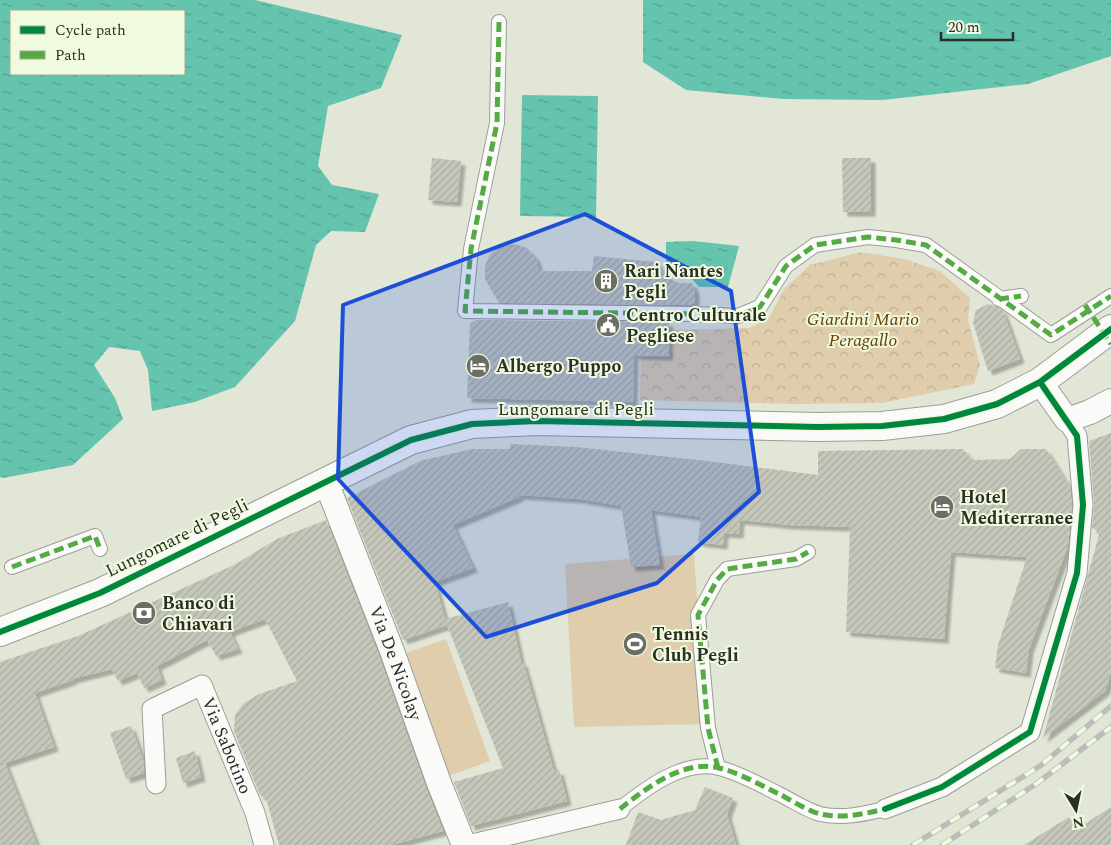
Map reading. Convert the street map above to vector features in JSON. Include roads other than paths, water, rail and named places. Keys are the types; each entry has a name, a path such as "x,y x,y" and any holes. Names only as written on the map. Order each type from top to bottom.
{"main road":[{"name":"Lungomare di Pegli","path":"0,632 100,593 411,440 472,424 537,421 818,427 882,426 944,419 997,404 1040,382 1111,329"}],"street":[{"path":"499,22 497,123 470,250 465,311 738,316 760,307 786,266 815,245 868,237 926,245 1051,336 1111,296"},
{"path":"999,299 1021,296"},
{"path":"468,845 620,809 664,778 694,768 718,768 746,778 819,814 852,816 884,809 942,787 1030,732 1077,573 1083,505 1077,436 1040,382"},
{"path":"1067,420 1090,412 1111,401"},
{"name":"Via De Nicolay","path":"326,482 392,651 439,782 464,845"},
{"name":"Lungomare di Pegli","path":"12,568 95,536 100,549"},
{"path":"718,768 708,728 698,616 717,580 727,568 796,559 808,552"},
{"name":"Via Sabotino","path":"156,784 152,708 202,684 255,812 264,845"}],"water":[{"path":"0,0 255,0 402,35 381,88 328,106 318,166 332,185 379,194 365,232 331,231 316,245 295,321 235,387 195,402 152,411 148,370 140,351 109,347 94,365 115,398 123,419 73,465 0,477"},
{"path":"643,0 1111,0 1111,56 1028,84 883,100 784,99 686,90 643,62"},
{"path":"522,95 598,96 596,217 520,216"},
{"path":"693,241 739,246 728,287 699,287 692,279 666,266 666,242"}],"tunnel":[{"path":"1085,305 1107,338"}],"railway":[{"path":"913,845 1040,766 1111,706"},
{"path":"942,845 1036,784 1111,727"}],"place":[{"name":"Rari Nantes Pegli","path":"606,281"},
{"name":"Centro Culturale Pegliese","path":"608,325"},
{"name":"Albergo Puppo","path":"478,366"},
{"name":"Hotel Mediterranee","path":"942,507"},
{"name":"Banco di Chiavari","path":"144,613"},
{"name":"Tennis Club Pegli","path":"635,644"}],"park label":[{"name":"Giardini Mario Peragallo","path":"863,329"}]}
